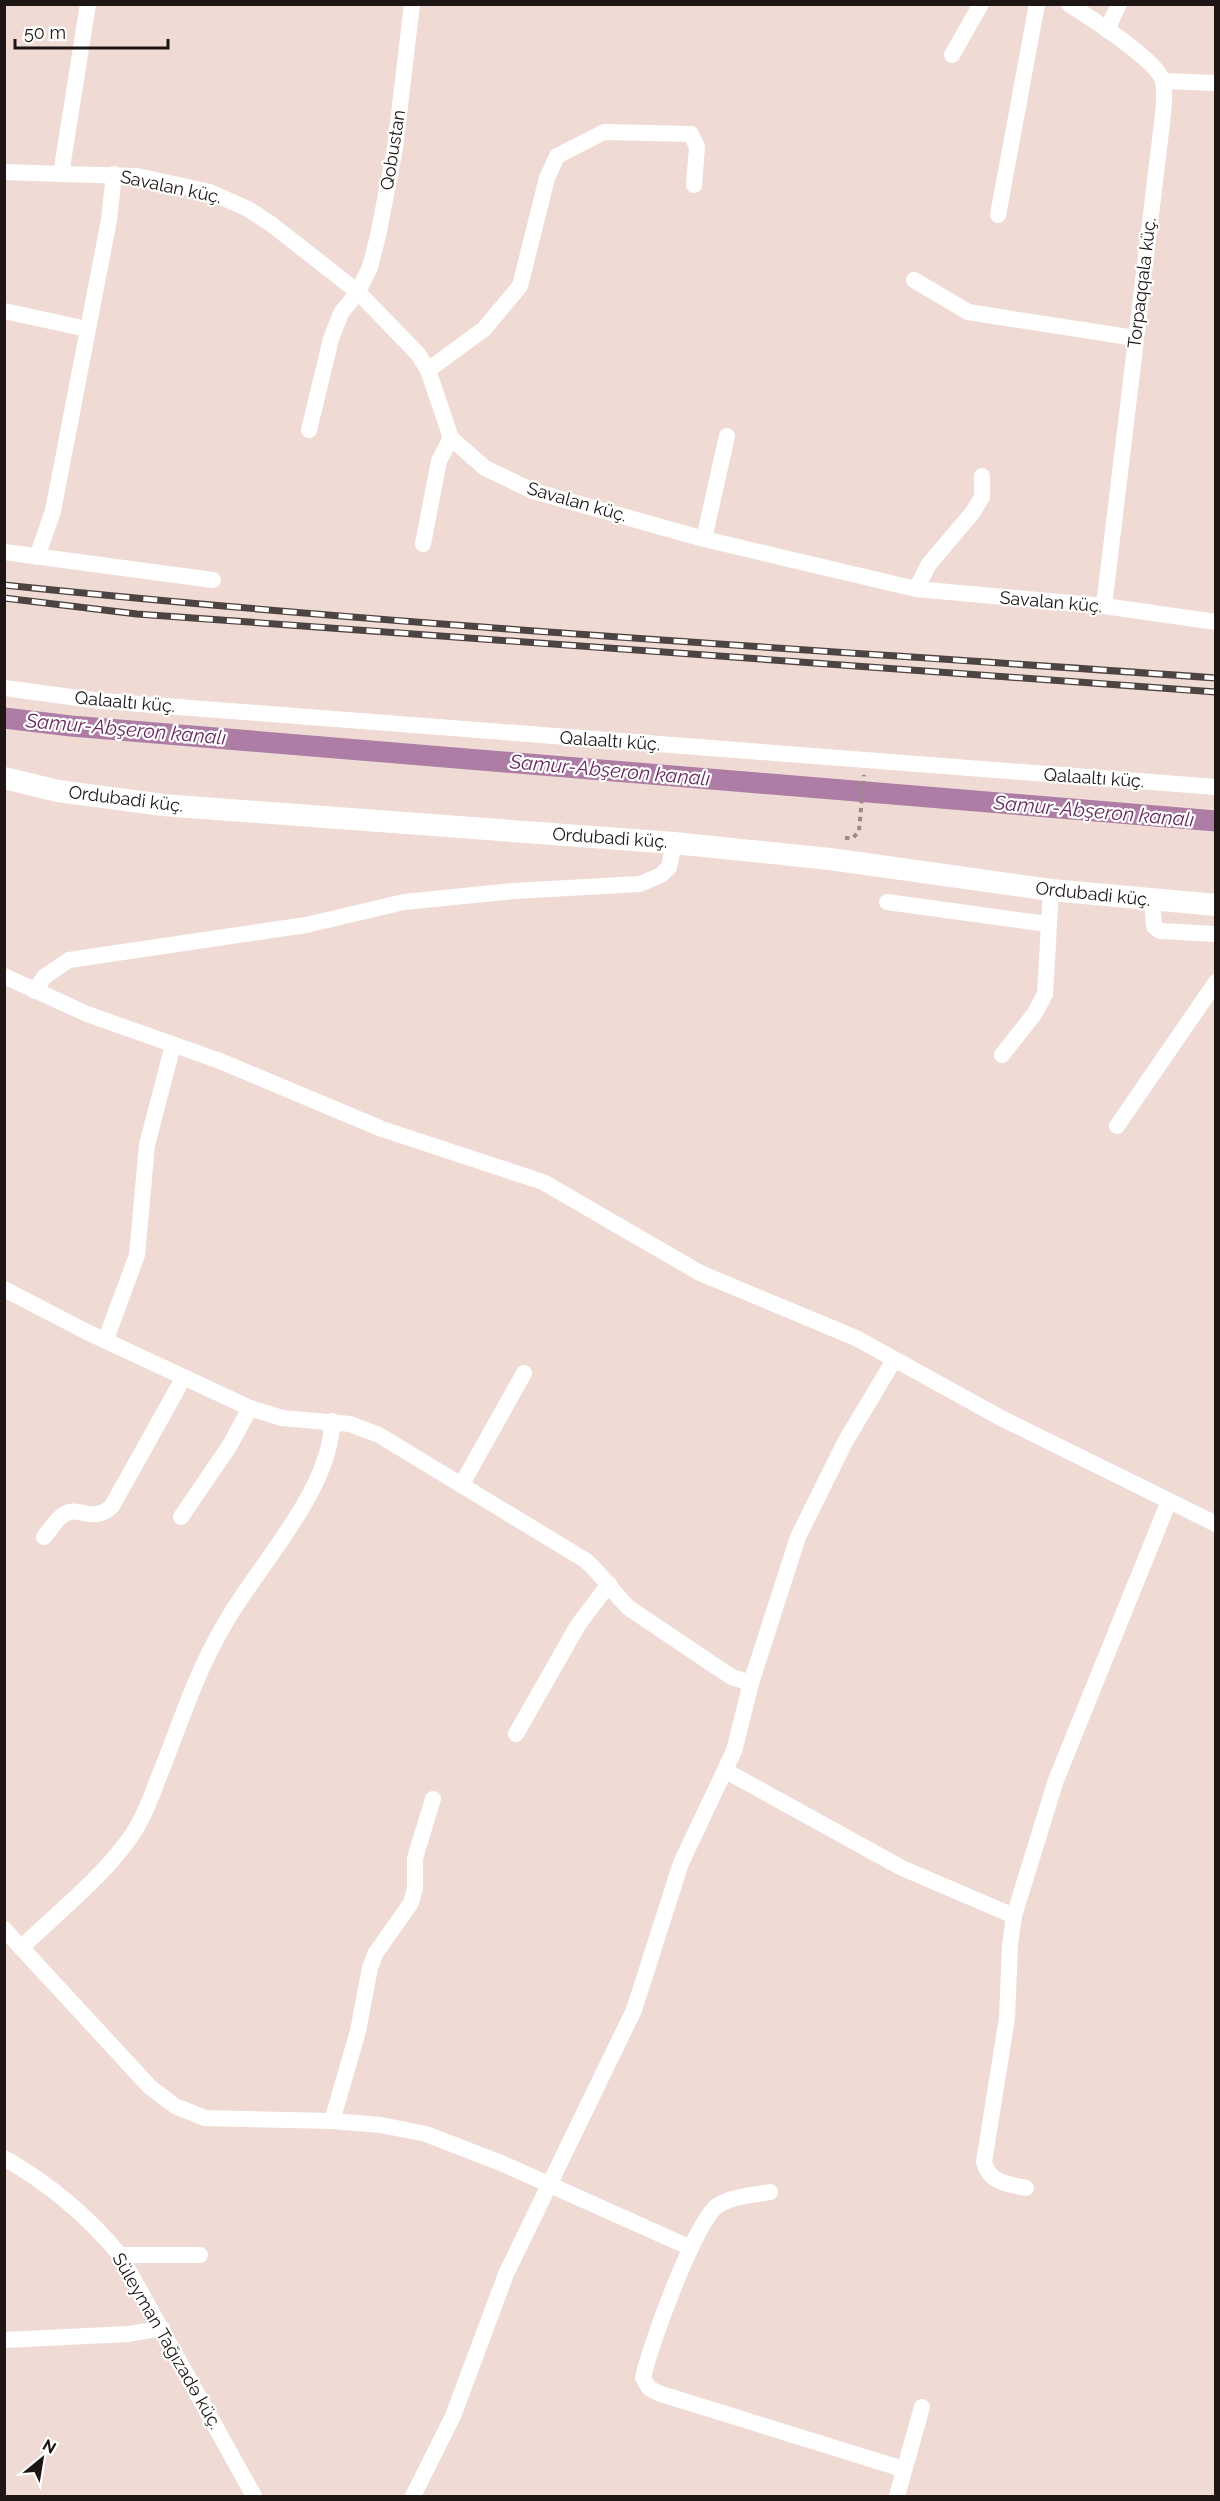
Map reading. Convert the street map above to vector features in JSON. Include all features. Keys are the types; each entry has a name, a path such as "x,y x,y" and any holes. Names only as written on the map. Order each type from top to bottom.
{"street":[{"path":"61,174 88,4"},
{"name":"Qobustan","path":"309,430 331,339 341,313 358,292 370,267 381,225 395,148 412,4"},
{"path":"952,55 981,4"},
{"path":"998,215 1037,4"},
{"path":"1070,4 1152,66 1163,81 1215,83"},
{"path":"1107,30 1119,4"},
{"name":"Torpaqqala küç.","path":"1104,606 1162,123 1163,81"},
{"path":"428,370 484,329 520,286 547,178 557,156 604,132 691,134 697,147 694,185"},
{"name":"Savalan küç.","path":"4,172 137,176 210,192 232,201 271,224 358,292 395,329 428,370 451,438 485,468 533,491 704,538 916,589 1104,606 1215,621"},
{"path":"37,557 53,511 109,220 114,174"},
{"path":"914,280 968,312 1136,338"},
{"path":"4,311 87,329"},
{"path":"704,538 728,436"},
{"path":"423,544 439,461 451,438"},
{"path":"916,589 929,564 973,512 982,497 982,476"},
{"path":"4,552 213,580"},
{"name":"Qalaaltı küç.","path":"4,688 101,701 1215,788"},
{"name":"Ordubadi küç.","path":"4,778 58,791 163,806 674,843 830,859 1051,890 1215,905"},
{"path":"35,991 44,977 69,960 306,925 404,902 514,891 640,884 662,875 669,867 674,843"},
{"path":"1002,1055 1035,1013 1045,994 1047,924 1051,890"},
{"path":"1152,900 1154,927 1160,931 1215,934"},
{"path":"887,902 1047,924"},
{"path":"4,976 128,1030 220,1061 382,1129 543,1182 700,1272 821,1322 1001,1419 1215,1524"},
{"path":"1117,1126 1215,982"},
{"path":"106,1340 137,1256 147,1145 174,1045"},
{"path":"4,1289 250,1408 282,1418 350,1424 379,1435 585,1560 601,1573 629,1608 732,1677 751,1683"},
{"path":"413,2496 453,2416 506,2274 634,2010 681,1863 726,1771 751,1683 807,1516 845,1442 894,1360"},
{"path":"462,1484 524,1373"},
{"path":"44,1537 62,1515 71,1511 93,1516 104,1514 112,1506 184,1377"},
{"path":"181,1517 230,1445 250,1408"},
{"path":"21,1948 111,1861 128,1841 145,1812 202,1668 223,1626 306,1499 327,1459 332,1438 332,1421"},
{"path":"1026,2188 998,2181 986,2172 984,2162 1006,2018 1014,1916 1056,1780 1169,1501"},
{"path":"516,1734 578,1625 609,1584"},
{"path":"726,1771 902,1868 1014,1916"},
{"path":"332,2121 358,2031 370,1968 375,1954 411,1903 415,1888 415,1858 433,1799"},
{"path":"4,1929 150,2087 175,2106 205,2118 332,2121 381,2125 426,2134 461,2146 691,2248"},
{"name":"Süleyman Tağızadə küç.","path":"4,2158 65,2197 93,2223 120,2255 254,2496"},
{"path":"770,2192 730,2200 717,2206 709,2215 691,2248 645,2366 643,2378 649,2388 903,2469"},
{"path":"120,2255 201,2255"},
{"path":"4,2340 129,2334 162,2328"},
{"path":"897,2496 922,2407"}],"path":[{"path":"830,859 839,840 857,835 863,815 865,761"}],"waterway":[{"name":"Samur-Abşeron kanalı","path":"4,718 71,726 1216,821"}],"railway":[{"path":"4,585 458,625 1216,678"},
{"path":"4,598 137,614 1216,692"}]}
